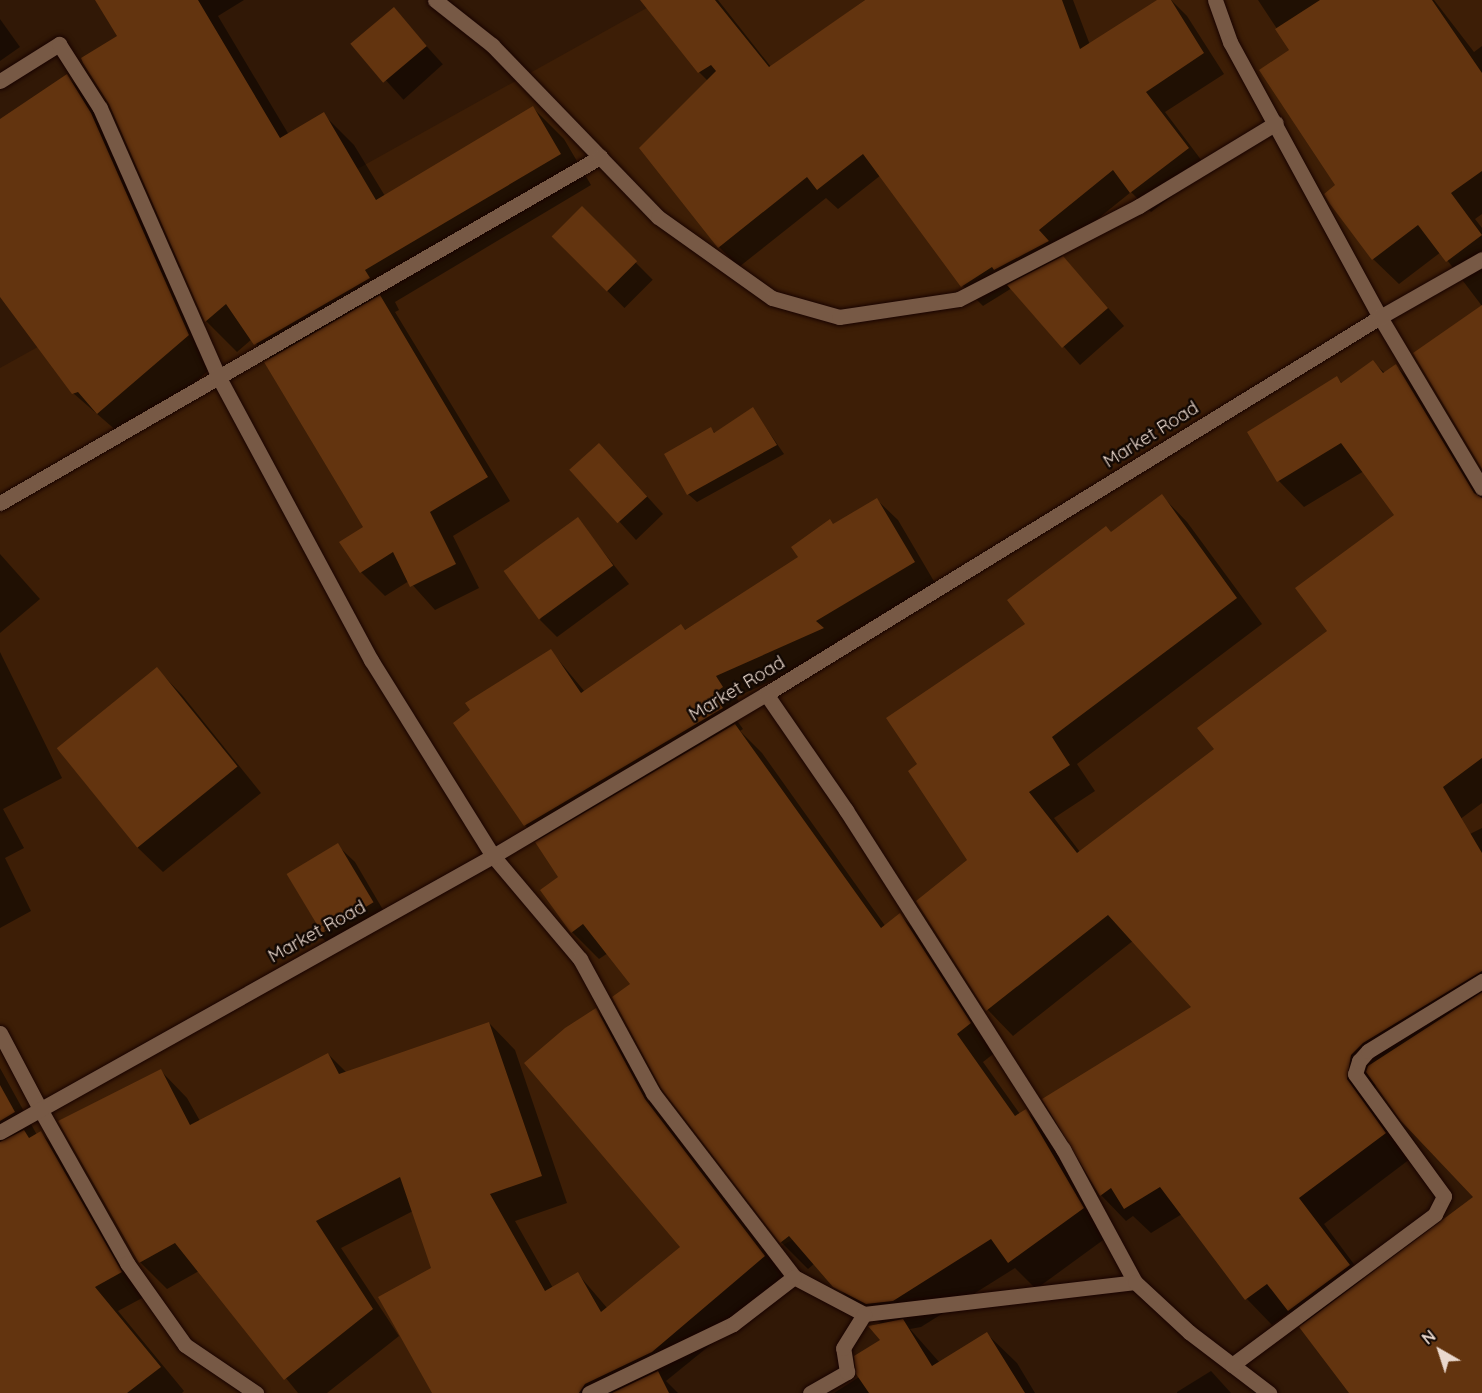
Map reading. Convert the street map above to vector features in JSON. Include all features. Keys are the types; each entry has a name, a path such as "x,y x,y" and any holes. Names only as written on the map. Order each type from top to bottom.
{"street":[{"path":"435,0 492,45 658,217 772,298 839,318 959,299 1139,206 1275,123"},
{"path":"1215,0 1230,42 1380,317 1482,488"},
{"path":"0,81 59,44 100,108 218,376 371,660 493,856 580,958 653,1093 794,1277 864,1314 1135,1282"},
{"path":"0,503 600,157"},
{"name":"Market Road","path":"0,1132 493,856 766,694 1380,317 1482,259"},
{"path":"766,694 846,810 1063,1149 1135,1282 1232,1365 1269,1393"},
{"path":"1232,1365 1435,1214 1444,1197 1356,1074 1359,1061 1368,1051 1482,981"},
{"path":"0,1033 127,1263 185,1345 256,1393"},
{"path":"589,1393 733,1324 794,1277"},
{"path":"810,1393 847,1372 843,1348 864,1314"}],"shaded area":[{"path":"661,0 1482,0 1482,867 1207,1021 503,1393 0,1393 0,368"}],"building":[{"path":"95,0 198,0 280,138 324,112 376,200 533,106 561,154 365,270 370,278 254,345 226,304 205,322 109,104 83,63 81,58 117,36"},
{"path":"640,0 715,0 769,67 865,0 1062,0 1080,49 1157,0 1171,0 1204,53 1146,92 1189,148 1130,193 1113,170 1039,230 1049,241 994,270 992,267 961,287 863,154 817,190 807,177 718,248 639,148 716,71 711,65 698,73"},
{"path":"1320,0 1432,0 1482,73 1482,171 1451,193 1482,235 1446,262 1418,225 1372,260 1324,194 1335,185 1259,70 1289,50 1275,29"},
{"path":"394,7 427,46 383,83 350,44"},
{"path":"67,74 91,113 189,335 97,414 78,392 72,394 0,297 0,119"},
{"path":"582,206 637,261 607,292 552,236"},
{"path":"1063,256 1108,308 1062,348 1007,285"},
{"path":"380,295 488,477 430,512 456,564 410,587 393,552 360,573 339,542 363,527 264,362"},
{"path":"1482,305 1482,469 1413,353"},
{"path":"1373,360 1383,373 1396,364 1474,493 1482,498 1482,758 1443,787 1482,853 1482,971 1363,1043 1351,1055 1347,1079 1386,1133 1299,1198 1350,1265 1288,1311 1267,1284 1245,1300 1160,1187 1124,1209 1111,1188 1100,1196 1042,1099 1191,1007 1108,915 986,1011 916,901 967,860 908,771 917,764 886,718 1025,624 1007,600 1106,526 1111,532 1162,494 1237,598 1052,737 1070,765 1029,792 1077,853 1214,749 1197,728 1327,631 1295,588 1394,515 1341,443 1277,482 1247,432 1337,376 1341,383"},
{"path":"753,407 777,445 687,495 664,454 711,427 714,433"},
{"path":"599,443 647,497 617,523 569,470"},
{"path":"877,498 915,562 816,621 824,628 716,676 723,687 713,694 723,708 524,826 453,723 470,710 465,703 551,649 581,693 681,624 685,630 798,557 791,547 830,519 833,524"},
{"path":"578,517 613,566 539,620 504,571"},
{"path":"157,667 238,766 137,848 57,748"},
{"path":"735,724 881,928 900,913 971,1023 957,1034 1015,1116 1026,1109 1084,1208 1008,1263 991,1239 893,1301 866,1304 833,1287 789,1236 780,1243 661,1088 612,997 630,984 583,924 571,933 540,890 558,877 535,842"},
{"path":"338,843 374,902 322,933 287,874"},
{"path":"1482,992 1482,1393 1349,1393 1299,1327 1473,1197 1401,1121 1366,1072 1368,1066"},
{"path":"596,1008 645,1099 765,1256 652,1352 585,1384 579,1393 432,1393 378,1297 431,1268 400,1177 316,1221 373,1309 284,1380 175,1243 139,1263 58,1121 161,1069 190,1125 328,1053 339,1074 489,1022 542,1176 490,1194 545,1291 578,1272 601,1312 680,1247 524,1063 565,1028"},
{"path":"0,1085 15,1112 0,1121"},
{"path":"24,1130 29,1138 41,1131 122,1272 95,1287 161,1367 127,1393 0,1393 0,1142"},
{"path":"903,1319 932,1366 987,1332 1025,1393 869,1393 856,1374 854,1356 880,1340 868,1326"},
{"path":"658,1371 669,1393 612,1393"}]}
